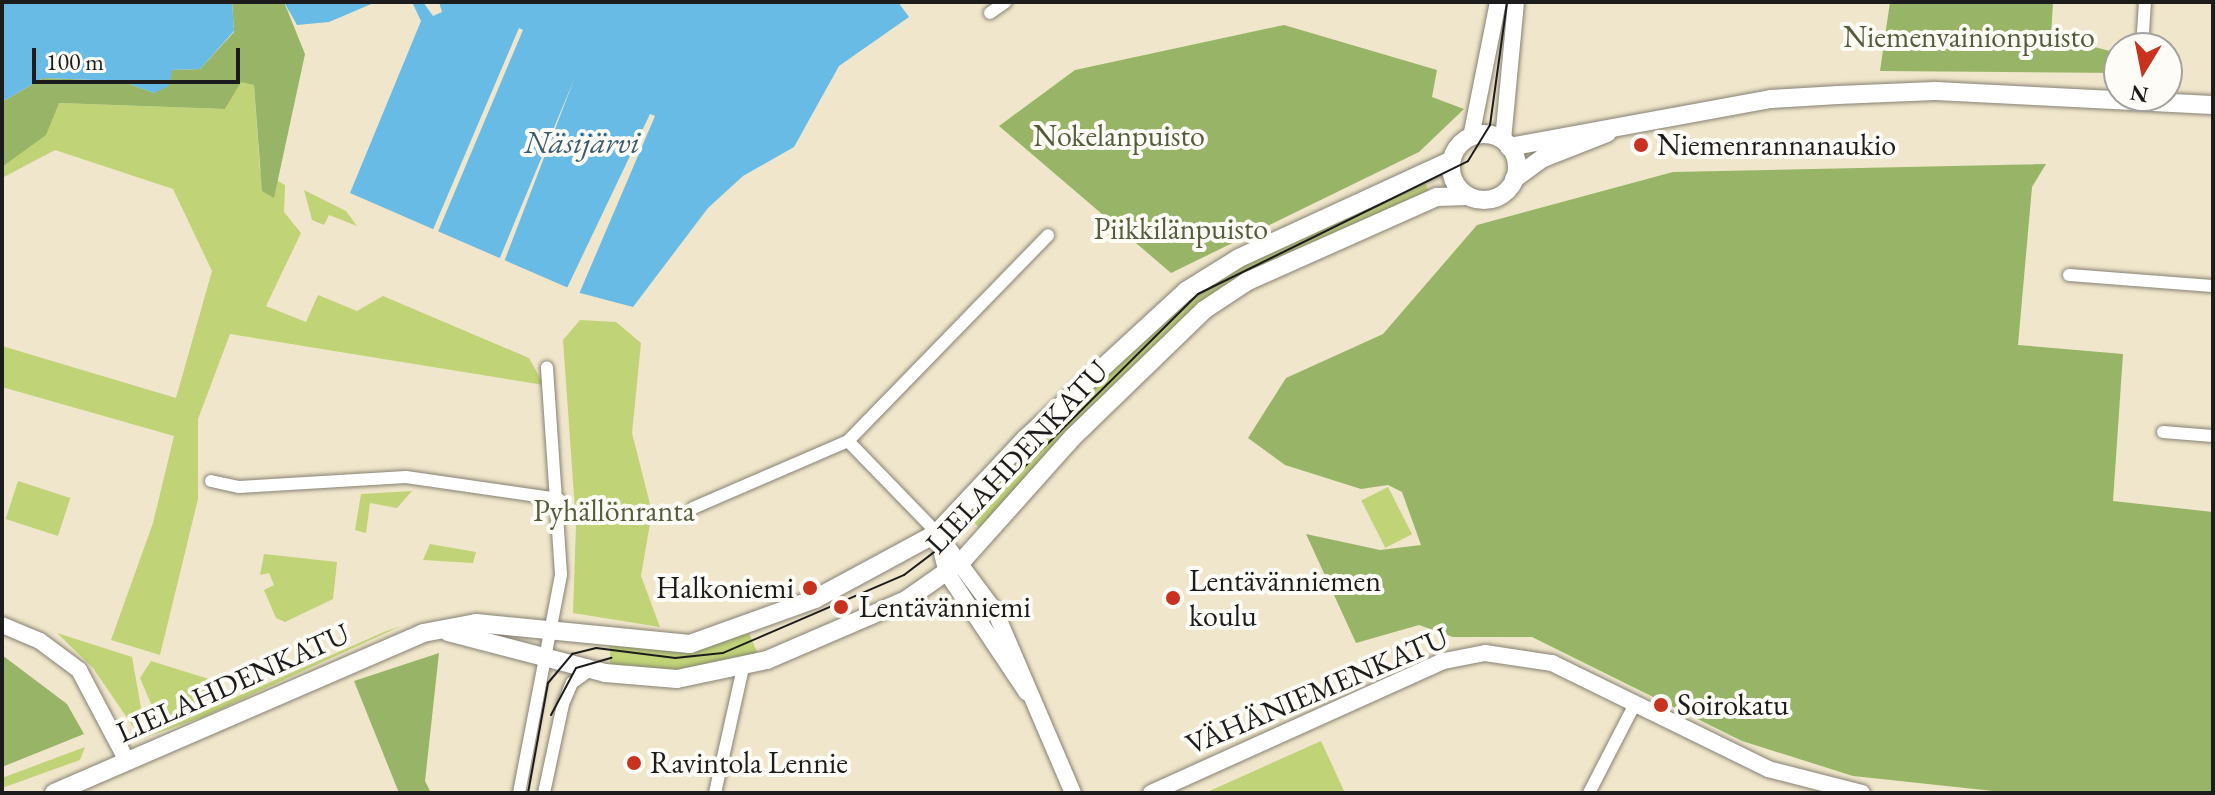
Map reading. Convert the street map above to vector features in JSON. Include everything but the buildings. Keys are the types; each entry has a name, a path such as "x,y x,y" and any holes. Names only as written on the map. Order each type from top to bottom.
{"main road":[{"path":"1611,131 1543,158 1490,199 1468,196 1454,180 1452,160 1471,137 1506,144 1611,131 1771,99 1863,94 2213,105"},
{"path":"1506,144 1514,179"},
{"name":"LIELAHDENKATU","path":"54,793 437,630 476,623 709,642 890,565 937,533 1025,439 1186,291 1239,258 1452,160"},
{"name":"LIELAHDENKATU","path":"437,630 591,669 677,679 743,668 906,600 963,560 1082,427 1204,310 1323,246 1444,194 1468,196"}],"street":[{"path":"990,13 1006,2"},
{"path":"1471,137 1498,2"},
{"path":"1506,144 1516,2"},
{"path":"2143,32 2145,2"},
{"path":"693,508 848,441 1048,235"},
{"path":"2069,275 2213,286"},
{"path":"519,793 561,574 547,367"},
{"path":"2163,432 2213,436"},
{"path":"848,441 963,560 1023,666 1031,697 1073,793"},
{"path":"211,481 239,487 406,477 558,499"},
{"path":"937,533 947,573 1031,697"},
{"path":"2,625 40,641 79,670 127,761"},
{"name":"VÄHÄNIEMENKATU","path":"1151,793 1444,661 1485,653 1552,663 1768,769 1862,793"},
{"path":"715,793 743,668"},
{"path":"544,793 563,704 572,683 591,669"},
{"path":"1589,793 1636,702"}],"green space":[{"path":"232,2 284,2 305,54 274,198 262,191 254,85 241,82 225,109 59,103 46,135 2,167 2,102 43,78 121,81 154,93 172,70 200,69 234,32"},
{"name":"Niemenvainionpuisto","path":"1890,2 2053,2 2051,36 2103,49 2103,73 1880,71"},
{"name":"Nokelanpuisto","path":"1284,25 1437,70 1432,97 1464,109 1419,152 1171,273 999,126 1075,70"},
{"path":"241,81 254,85 260,171 285,185 284,212 301,233 266,306 306,322 318,295 357,311 383,296 529,358 544,385 230,334 198,419 198,499 160,655 111,640 153,523 174,436 2,387 2,346 176,398 212,271 173,189 55,150 2,178 2,111 58,103 225,109"},
{"path":"2046,164 2032,187 2018,345 2123,354 2113,501 2213,512 2213,793 2012,793 1853,776 1742,741 1532,637 1453,637 1419,625 1356,643 1306,534 1380,550 1421,545 1402,492 1388,485 1361,489 1285,465 1248,438 1286,378 1383,334 1477,225 1673,172"},
{"path":"1424,181 1431,195 1241,280 983,531 965,514 1097,378 1218,275"},
{"path":"304,190 346,211 357,226 329,215 324,225 312,220"},
{"name":"Pyhällönranta","path":"580,320 616,322 641,343 632,433 652,512 641,576 660,627 573,613 576,524 563,340"},
{"path":"18,481 70,498 58,536 6,519"},
{"path":"1388,487 1412,534 1385,548 1361,501"},
{"path":"412,491 397,508 370,503 366,533 355,530 361,494"},
{"path":"430,544 476,552 473,563 423,560"},
{"path":"264,554 337,562 333,599 285,622 276,618 264,590 274,585 269,573 260,575"},
{"path":"401,626 203,717 141,739 384,632"},
{"path":"57,633 132,657 144,725 134,728 93,668"},
{"path":"749,633 759,657 693,672 610,667 610,639 699,649"},
{"path":"439,653 425,781 431,793 399,793 354,681"},
{"path":"2,655 67,704 84,734 2,767"},
{"path":"151,661 225,684 227,691 158,720 140,678"},
{"path":"1321,741 1345,793 1205,793"},
{"path":"85,747 80,760 2,788 2,778"}],"water":[{"path":"2,2 232,2 234,31 200,69 172,70 169,86 154,93 121,81 43,78 2,102"},
{"path":"284,2 376,2 329,22 297,25"},
{"name":"Näsijärvi","path":"412,2 423,2 433,16 442,12 439,2 898,2 909,17 839,66 794,147 743,176 708,208 633,307 580,293 350,193 421,21"}],"pier":[{"path":"519,28 523,30 437,234 432,232"},
{"path":"575,77 504,262 498,262 499,260"},
{"path":"650,114 655,116 579,294 567,288"}],"tram line":[{"path":"528,793 548,683 572,654 596,648 675,658 723,653 904,575 954,537 1198,294 1468,161 1490,125 1507,2"},
{"path":"551,715 576,668 612,658"}],"place":[{"name":"Niemenrannanaukio","path":"1641,145"},
{"name":"Halkoniemi","path":"810,588"},
{"name":"Lentävänniemen koulu","path":"1173,598"},
{"name":"Lentävänniemi","path":"841,607"},
{"name":"Soirokatu","path":"1661,705"},
{"name":"Ravintola Lennie","path":"634,763"}],"park label":[{"name":"Piikkilänpuisto","path":"1181,229"}]}
